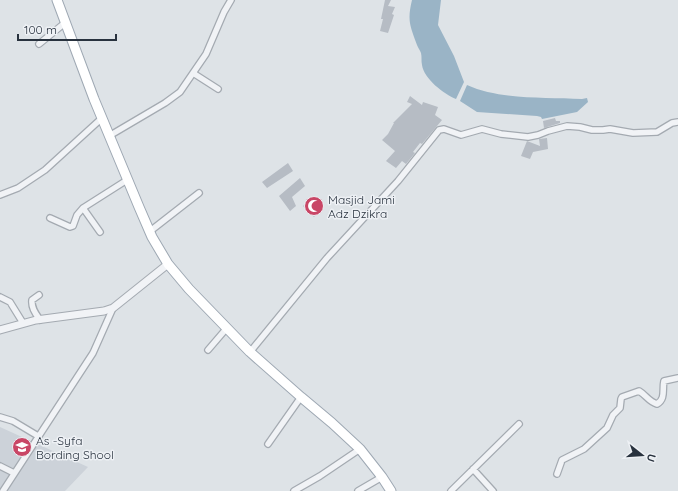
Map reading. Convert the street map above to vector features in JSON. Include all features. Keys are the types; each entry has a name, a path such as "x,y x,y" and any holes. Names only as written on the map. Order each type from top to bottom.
{"main road":[{"path":"58,0 127,180 149,232 168,264 226,329 301,398 332,423 360,449 391,491"}],"street":[{"path":"110,136 175,96 185,86 206,54 224,12 231,0"},
{"path":"39,44 66,22"},
{"path":"193,73 218,89"},
{"path":"0,195 23,186 45,170 102,118"},
{"path":"250,352 327,258 398,181 441,129 459,135 482,129 500,134 528,136 538,135 567,126 592,130 610,129 633,133 657,132 672,123 678,122"},
{"path":"50,218 73,226 83,208 127,180"},
{"path":"149,232 199,193"},
{"path":"83,208 100,232"},
{"path":"0,330 23,323 104,311 113,308 168,264"},
{"path":"39,295 32,300 31,303 40,320"},
{"path":"0,297 10,302 23,323"},
{"path":"3,491 93,353 113,308"},
{"path":"208,350 226,329"},
{"path":"557,474 562,460 582,451 607,428 613,415 620,408 620,399 622,397 639,391 643,393 652,403 659,403 664,395 664,381 678,378"},
{"path":"268,444 301,398"},
{"path":"0,417 13,421 38,436"},
{"path":"451,491 519,424"},
{"path":"294,491 320,476 360,449"},
{"path":"0,466 14,473"},
{"path":"473,469 493,491"},
{"path":"358,491 382,477"},
{"path":"304,485 308,491"}],"shaded area":[{"name":"As -Syfa Bording Shool","path":"0,427 88,467 65,491 0,491"}],"water":[{"path":"412,0 441,0 438,25 454,56 464,82 456,99 446,94 426,76 422,64 421,53 410,23"},
{"path":"467,85 480,90 508,95 538,98 587,98 588,102 577,112 542,119 541,117 537,116 477,112 460,101"}],"building":[{"path":"385,0 391,0 388,6 395,7 388,33 380,31"},
{"path":"410,96 422,105 423,102 438,107 435,115 442,120 422,144 420,143 413,152 415,153 406,164 402,161 396,168 386,161 395,151 382,140 388,134 393,123 412,104 407,102"},
{"path":"555,118 556,121 560,121 560,123 544,128 543,121"},
{"path":"547,138 548,149 533,152 530,159 521,156 527,141 540,146 539,139"},
{"path":"288,163 293,171 267,188 262,182"},
{"path":"300,178 305,186 292,197 296,206 290,211 279,196"},
{"path":"314,196 324,206 314,217 303,206"}],"place":[{"name":"Masjid Jami Adz Dzikra","path":"314,206"},
{"name":"As -Syfa Bording Shool","path":"22,447"}]}
